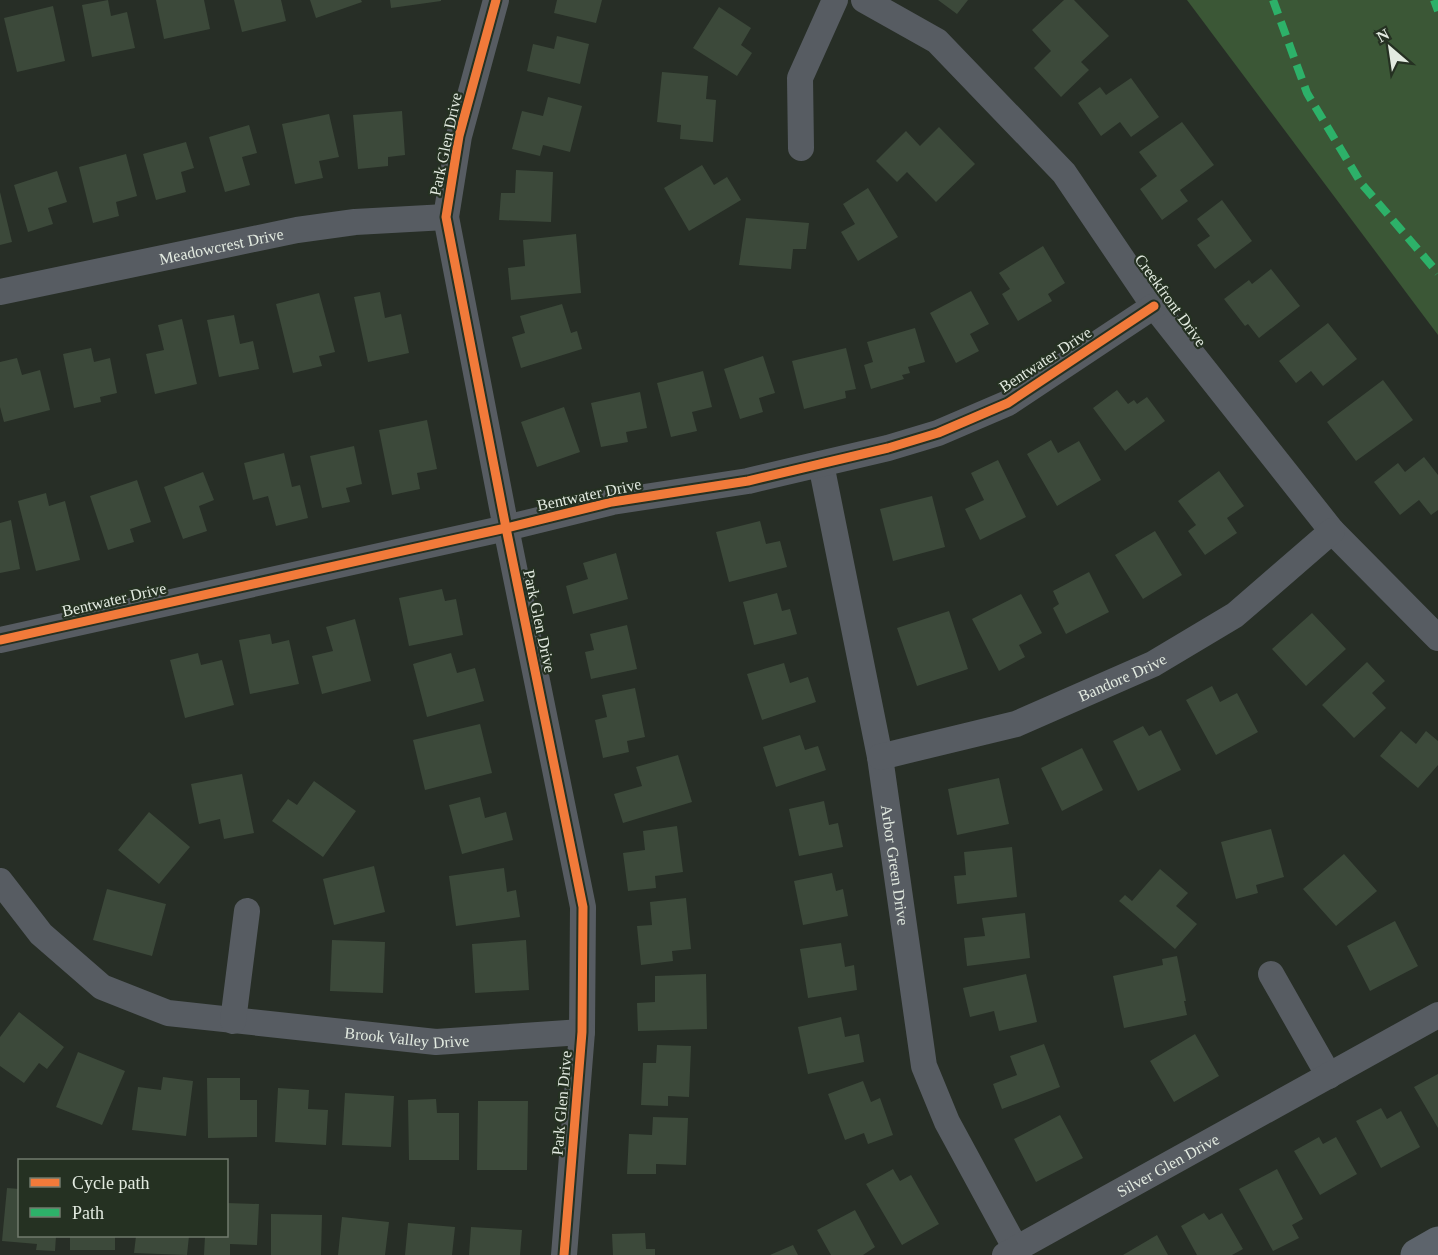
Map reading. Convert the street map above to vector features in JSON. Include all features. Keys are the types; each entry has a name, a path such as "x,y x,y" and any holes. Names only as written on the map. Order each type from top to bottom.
{"main road":[{"path":"1417,1255 1438,1243"}],"street":[{"name":"Park Glen Drive","path":"496,0 459,136 446,217 583,907 582,1032 564,1255"},
{"path":"801,148 800,78 835,0"},
{"name":"Creekfront Drive","path":"864,0 937,41 1064,173 1154,306 1332,531 1438,638"},
{"name":"Meadowcrest Drive","path":"0,292 297,230 355,222 446,217"},
{"name":"Bentwater Drive","path":"0,640 506,528 612,502 748,481 888,448 938,433 1008,403 1154,306"},
{"name":"Arbor Green Drive","path":"821,464 880,757 924,1066 947,1122 1011,1252"},
{"name":"Bandore Drive","path":"880,757 1016,724 1153,664 1234,615 1332,531"},
{"name":"Brook Valley Drive","path":"0,881 41,934 102,987 168,1013 436,1042 582,1032"},
{"path":"233,1021 247,912"},
{"path":"1271,974 1329,1076"},
{"name":"Silver Glen Drive","path":"1011,1252 1438,1015"}],"green space":[{"path":"1187,0 1438,0 1438,335"}],"building":[{"path":"108,0 111,16 127,12 135,48 92,57 82,5"},
{"path":"156,0 204,0 210,29 164,39"},
{"path":"234,0 281,0 286,21 242,32"},
{"path":"310,0 361,0 362,2 316,18"},
{"path":"390,0 441,0 441,1 391,8"},
{"path":"557,0 602,0 596,23 554,13"},
{"path":"938,0 968,0 957,14"},
{"path":"1064,0 1074,0 1109,36 1081,62 1089,70 1061,97 1034,68 1051,51 1032,30"},
{"path":"53,6 65,61 17,72 4,18"},
{"path":"719,7 751,28 741,45 752,53 737,76 693,48"},
{"path":"557,36 589,44 580,84 527,71 533,44 554,49"},
{"path":"662,72 708,76 706,99 716,100 713,142 680,139 681,125 657,122"},
{"path":"1131,78 1159,117 1131,137 1120,122 1101,136 1078,103 1100,87 1106,95"},
{"path":"548,97 582,106 570,152 543,145 540,156 512,149 522,111 543,116"},
{"path":"402,111 405,155 388,157 388,166 358,169 353,115"},
{"path":"329,114 339,157 319,161 323,178 295,184 282,124"},
{"path":"1182,122 1214,165 1180,190 1188,201 1162,220 1140,189 1157,176 1139,152"},
{"path":"249,125 257,153 242,157 250,185 225,192 209,137"},
{"path":"939,127 975,164 936,202 907,172 897,182 876,161 906,131 920,146"},
{"path":"186,142 194,168 181,172 186,192 156,200 143,154"},
{"path":"126,154 137,196 116,202 119,216 93,223 79,167"},
{"path":"702,165 714,185 727,177 741,200 689,231 664,188"},
{"path":"516,170 553,172 551,222 499,220 501,193 515,193"},
{"path":"57,171 67,202 48,208 53,224 28,232 14,185"},
{"path":"868,188 898,237 858,261 841,232 855,224 843,204"},
{"path":"0,192 12,242 0,245"},
{"path":"1222,200 1252,241 1215,269 1197,245 1210,236 1197,219"},
{"path":"746,218 809,223 806,249 793,249 791,269 739,265"},
{"path":"576,234 581,293 511,300 508,268 525,266 523,240"},
{"path":"1043,246 1065,283 1048,294 1052,301 1018,321 1002,294 1010,289 999,273"},
{"path":"1271,269 1300,306 1259,338 1248,324 1245,326 1224,299 1249,280 1252,284"},
{"path":"971,291 989,324 970,334 979,351 956,363 930,313"},
{"path":"380,292 385,318 401,314 409,353 368,362 354,297"},
{"path":"319,293 335,352 319,356 322,366 293,373 276,304"},
{"path":"562,304 571,333 577,331 582,349 521,368 512,337 525,333 520,316"},
{"path":"234,315 240,344 253,341 259,369 219,377 207,320"},
{"path":"182,319 197,384 155,394 146,354 164,350 158,325"},
{"path":"1328,323 1357,359 1323,386 1311,371 1296,383 1279,361"},
{"path":"915,328 925,362 908,367 910,373 902,375 904,379 871,389 864,365 873,362 867,342"},
{"path":"91,348 94,362 110,358 117,393 100,397 101,402 74,408 63,354"},
{"path":"846,348 856,389 845,391 846,398 804,409 792,361"},
{"path":"763,356 775,393 759,398 763,412 740,419 724,369"},
{"path":"17,358 22,375 40,370 50,410 4,422 0,407 0,362"},
{"path":"703,371 712,407 692,412 697,431 671,437 657,383"},
{"path":"1383,380 1413,420 1356,461 1327,422"},
{"path":"1117,390 1128,404 1134,400 1137,404 1147,397 1165,421 1125,451 1093,408"},
{"path":"640,392 647,428 626,432 628,442 601,447 591,403"},
{"path":"564,407 580,452 537,467 521,422"},
{"path":"427,420 437,469 417,473 420,489 392,495 379,430"},
{"path":"1051,440 1058,453 1079,441 1101,480 1057,506 1027,454"},
{"path":"354,446 362,484 346,488 350,502 322,508 310,456"},
{"path":"284,453 292,487 300,485 308,518 276,526 268,496 253,500 244,463"},
{"path":"1424,457 1438,475 1438,510 1431,515 1419,500 1400,515 1374,482 1398,463 1405,472"},
{"path":"998,460 1026,517 980,540 965,509 984,500 971,473"},
{"path":"1219,471 1244,506 1227,518 1237,533 1205,555 1188,531 1196,525 1178,501"},
{"path":"203,472 214,500 199,506 207,531 183,539 164,487"},
{"path":"137,480 151,522 130,529 134,542 108,550 90,496"},
{"path":"46,493 49,506 65,501 80,560 36,571 18,501"},
{"path":"932,496 945,547 893,561 880,509"},
{"path":"11,520 20,569 0,573 0,523"},
{"path":"760,521 766,544 780,541 787,567 729,582 716,532"},
{"path":"1155,531 1182,575 1143,599 1115,555"},
{"path":"616,553 628,599 573,614 566,586 588,579 583,563"},
{"path":"1089,572 1109,612 1066,634 1053,608 1059,604 1053,591"},
{"path":"442,589 445,601 456,599 463,635 409,646 399,598"},
{"path":"777,593 782,611 790,609 797,634 754,645 743,602"},
{"path":"1021,594 1042,633 1019,645 1025,657 999,671 972,619"},
{"path":"949,611 968,669 917,686 897,628"},
{"path":"1312,613 1346,649 1306,686 1272,649"},
{"path":"355,619 371,681 322,694 312,656 333,651 326,627"},
{"path":"627,625 637,669 591,679 585,652 594,650 590,634"},
{"path":"270,634 272,644 289,640 299,684 250,694 239,640"},
{"path":"198,653 201,665 222,660 234,705 185,718 170,660"},
{"path":"451,653 457,673 475,668 484,701 427,717 413,664"},
{"path":"1367,662 1385,681 1372,693 1386,708 1354,738 1322,705"},
{"path":"784,663 790,683 808,677 816,702 762,720 747,674"},
{"path":"1212,686 1220,702 1237,693 1258,732 1216,755 1186,700"},
{"path":"635,688 645,737 627,741 629,752 603,758 595,720 607,717 602,695"},
{"path":"480,724 492,773 425,790 413,740"},
{"path":"1143,726 1149,736 1161,730 1181,770 1138,791 1113,741"},
{"path":"1401,731 1416,744 1426,731 1438,741 1438,765 1418,788 1380,756"},
{"path":"800,735 805,750 818,746 826,770 776,787 763,747"},
{"path":"1082,748 1103,790 1062,811 1041,768"},
{"path":"678,755 692,802 623,823 614,794 642,786 636,767"},
{"path":"242,774 254,833 224,839 220,819 199,824 191,784"},
{"path":"999,778 1009,824 957,835 948,789"},
{"path":"314,781 356,811 323,857 272,821 288,799 297,805"},
{"path":"480,797 485,818 506,812 513,840 462,854 449,805"},
{"path":"824,801 829,825 838,823 843,847 799,856 789,809"},
{"path":"149,812 190,847 159,884 118,850"},
{"path":"677,826 683,872 655,876 656,888 628,891 623,853 645,850 643,831"},
{"path":"1271,829 1284,877 1256,885 1258,893 1236,899 1221,842"},
{"path":"1012,847 1017,897 957,904 954,876 966,875 964,852"},
{"path":"1344,854 1377,891 1336,926 1303,889"},
{"path":"374,866 385,912 334,925 323,879"},
{"path":"504,868 507,892 516,890 520,917 456,926 449,876"},
{"path":"1160,869 1188,893 1176,906 1197,924 1175,949 1119,901 1125,895 1132,901"},
{"path":"832,873 836,891 843,889 848,916 803,925 794,881"},
{"path":"107,889 166,904 152,956 93,940"},
{"path":"686,898 691,949 672,951 673,961 641,965 637,926 652,925 650,902"},
{"path":"1025,913 1030,958 967,966 964,938 985,936 982,918"},
{"path":"1395,921 1418,966 1370,991 1347,946"},
{"path":"332,940 385,942 383,993 330,991"},
{"path":"526,940 529,990 475,993 472,944"},
{"path":"841,943 845,967 854,965 857,990 808,998 800,949"},
{"path":"1177,956 1187,1015 1124,1028 1113,976 1163,965 1162,959"},
{"path":"706,974 707,1029 638,1031 637,1003 655,1002 655,976"},
{"path":"1026,974 1037,1022 999,1031 994,1011 970,1017 963,988"},
{"path":"19,1012 64,1047 47,1069 39,1063 24,1083 0,1066 0,1037"},
{"path":"841,1017 845,1037 859,1034 864,1062 808,1074 798,1027"},
{"path":"1195,1034 1219,1076 1174,1102 1150,1061"},
{"path":"1044,1044 1060,1087 1002,1109 993,1084 1017,1075 1010,1056"},
{"path":"657,1045 691,1046 689,1097 668,1096 668,1106 641,1105 643,1063 656,1063"},
{"path":"78,1052 125,1071 102,1125 56,1107"},
{"path":"1438,1074 1438,1128 1414,1087"},
{"path":"163,1077 193,1081 186,1136 132,1130 138,1087 161,1090"},
{"path":"207,1078 240,1078 240,1100 257,1100 257,1137 208,1138"},
{"path":"863,1081 871,1102 880,1098 893,1135 868,1144 864,1133 845,1140 828,1094"},
{"path":"278,1088 309,1090 308,1109 328,1110 326,1145 275,1142"},
{"path":"345,1093 394,1096 391,1147 342,1145"},
{"path":"436,1099 437,1113 459,1113 459,1160 409,1160 408,1100"},
{"path":"478,1101 528,1101 527,1170 477,1170"},
{"path":"1381,1108 1387,1119 1401,1111 1420,1147 1381,1168 1356,1121"},
{"path":"1060,1115 1083,1158 1036,1182 1014,1139"},
{"path":"653,1117 688,1118 686,1165 656,1164 656,1174 627,1174 629,1134 652,1135"},
{"path":"1319,1137 1323,1144 1336,1137 1357,1174 1320,1195 1294,1151"},
{"path":"893,1169 900,1181 911,1175 939,1224 902,1245 866,1184"},
{"path":"1277,1169 1303,1219 1292,1225 1299,1238 1273,1251 1239,1189"},
{"path":"7,1188 18,1189 18,1237 56,1237 55,1251 36,1250 37,1244 2,1241"},
{"path":"228,1203 259,1204 257,1245 230,1244 230,1255 204,1255 205,1237 228,1237"},
{"path":"855,1210 875,1247 863,1255 831,1255 817,1230"},
{"path":"1204,1213 1209,1220 1222,1213 1243,1249 1232,1255 1197,1255 1181,1226"},
{"path":"271,1214 322,1215 321,1255 271,1255"},
{"path":"342,1217 389,1222 385,1255 338,1255"},
{"path":"408,1223 455,1227 452,1255 405,1255"},
{"path":"471,1227 522,1230 520,1255 469,1255"},
{"path":"645,1233 646,1249 655,1249 655,1255 613,1255 612,1234"},
{"path":"1157,1235 1168,1255 1123,1255"},
{"path":"70,1237 115,1237 115,1250 70,1250"},
{"path":"136,1237 189,1237 187,1255 134,1253"},
{"path":"793,1245 798,1255 770,1255"}],"marked path":[{"path":"1273,0 1307,93 1361,183 1438,273"},
{"path":"1434,0 1438,11"}],"cycle path":[{"path":"496,0 459,136 446,217 583,907 582,1032 564,1255"},
{"path":"0,640 506,528 612,502 748,481 888,448 938,433 1008,403 1154,306"}]}
